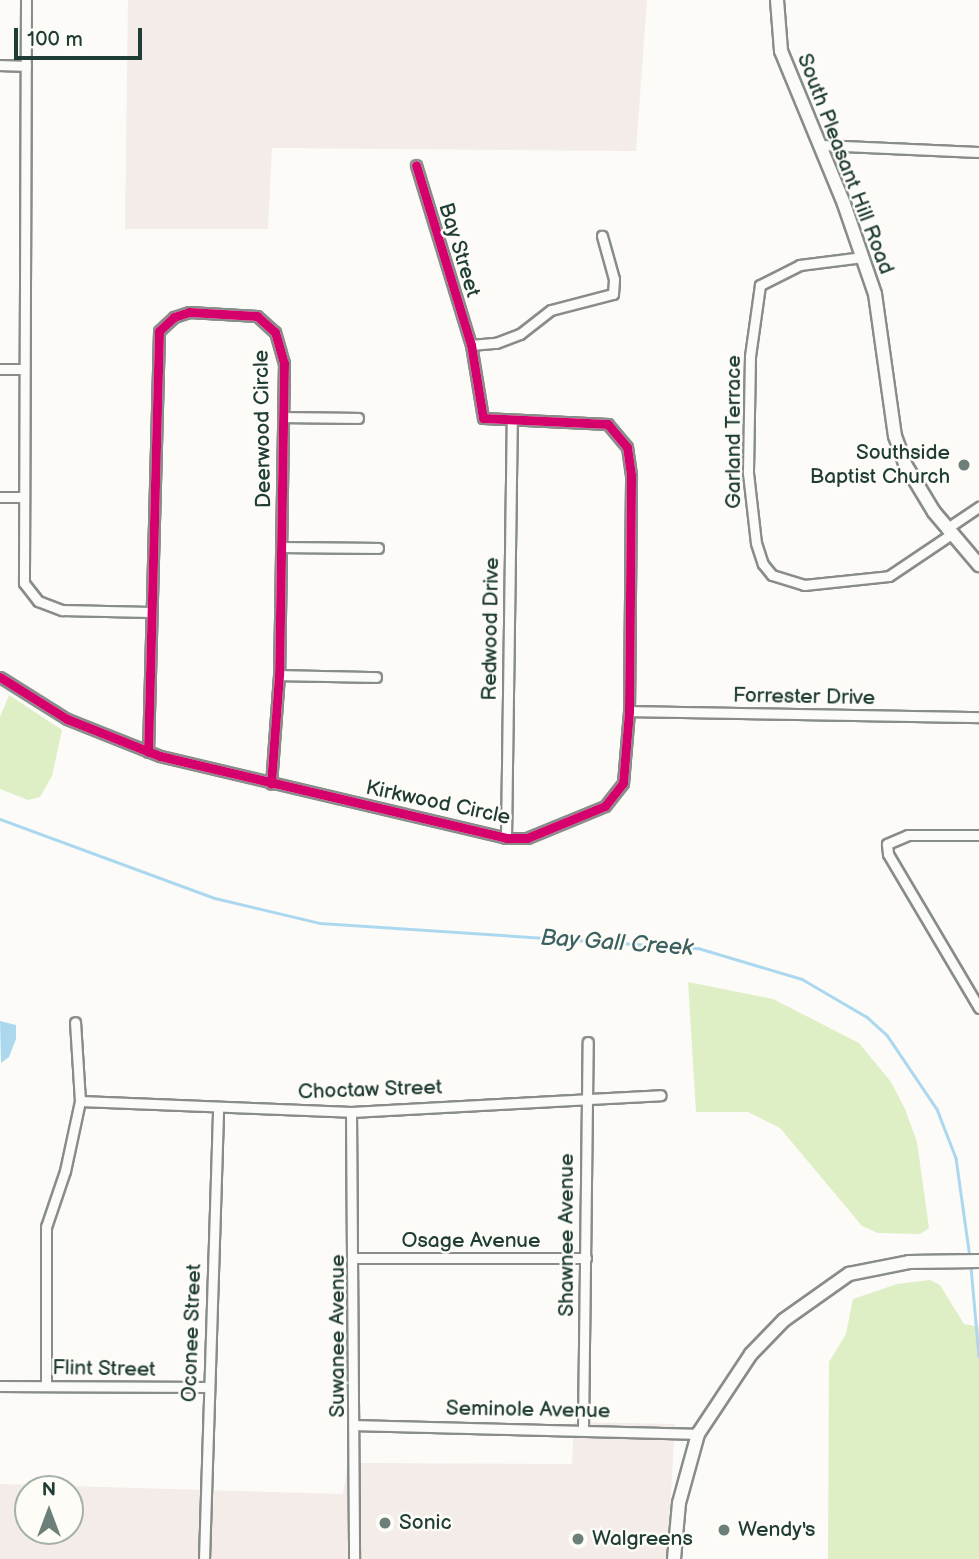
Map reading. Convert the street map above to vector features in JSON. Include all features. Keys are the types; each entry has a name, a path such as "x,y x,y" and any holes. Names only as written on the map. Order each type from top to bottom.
{"street":[{"path":"26,0 21,497 24,583 38,601 76,612 150,612"},
{"name":"South Pleasant Hill Road","path":"777,0 780,51 820,145 875,294 895,436 905,464 948,532 979,565"},
{"path":"0,65 26,65"},
{"path":"820,145 979,152"},
{"name":"Bay Street","path":"416,165 471,345 483,418 512,421"},
{"path":"471,345 496,343 520,334 551,310 613,294 614,279 602,236"},
{"name":"Garland Terrace","path":"863,257 800,265 760,285 750,356 748,473 759,554 772,575 785,582 859,582 907,567 948,532"},
{"name":"Deerwood Circle","path":"148,752 159,331 174,317 188,312 239,313 268,323 282,348 279,675 271,783"},
{"path":"0,369 23,369"},
{"path":"283,417 358,418"},
{"name":"Kirkwood Circle","path":"0,677 67,719 148,752 506,838 527,838 605,806 623,783 629,711 631,475 627,447 608,424 512,421"},
{"name":"Redwood Drive","path":"506,838 512,421"},
{"path":"0,497 21,497"},
{"path":"948,532 979,507"},
{"path":"282,547 378,548"},
{"path":"279,675 376,677"},
{"name":"Forrester Drive","path":"629,711 979,717"},
{"path":"979,835 908,835 887,844 979,1008"},
{"path":"46,1386 46,1227 65,1171 80,1101 75,1022"},
{"name":"Shawnee Avenue","path":"583,1428 585,1097 589,1042"},
{"name":"Choctaw Street","path":"80,1101 351,1112 585,1097 661,1095"},
{"name":"Oconee Street","path":"204,1559 207,1387 218,1108"},
{"name":"Suwanee Avenue","path":"351,1112 356,1258 354,1559"},
{"name":"Osage Avenue","path":"356,1258 586,1258"},
{"path":"674,1559 679,1503 698,1434 758,1345 817,1294 849,1274 931,1261 979,1261"},
{"name":"Flint Street","path":"0,1386 207,1387"},
{"name":"Seminole Avenue","path":"356,1425 583,1428 698,1434"}],"shaded area":[{"path":"128,0 647,0 636,151 272,148 268,229 125,229"},
{"path":"574,1422 675,1424 667,1559 0,1559 0,1484 14,1484 14,1545 84,1545 84,1486 343,1494 348,1463 572,1464"}],"green space":[{"path":"9,695 62,730 52,776 40,797 28,800 0,789 0,717"},
{"path":"688,982 773,999 859,1043 891,1082 905,1109 917,1142 929,1228 920,1234 878,1233 862,1226 780,1128 748,1112 696,1112"},
{"path":"930,1280 940,1285 964,1324 979,1327 979,1559 828,1559 829,1362 846,1334 853,1299 897,1284"}],"water":[{"path":"0,1021 16,1025 16,1039 9,1057 1,1063"}],"waterway":[{"name":"Bay Gall Creek","path":"0,819 215,898 320,923 698,948 802,979 867,1017 887,1035 937,1109 956,1158 970,1257"},
{"name":"Bay Gall Creek","path":"971,1267 979,1357"}],"cycle path":[{"path":"0,677 67,719 160,756 506,838 527,838 605,806 623,783 629,711 631,475 627,447 608,424 483,418 471,345 416,165"},
{"path":"148,752 159,331 174,317 189,312 257,316 275,332 284,363 279,675 271,784"}],"place":[{"name":"Southside Baptist Church","path":"964,465"},
{"name":"Sonic","path":"385,1523"},
{"name":"Wendy's","path":"724,1530"},
{"name":"Walgreens","path":"578,1539"}]}
